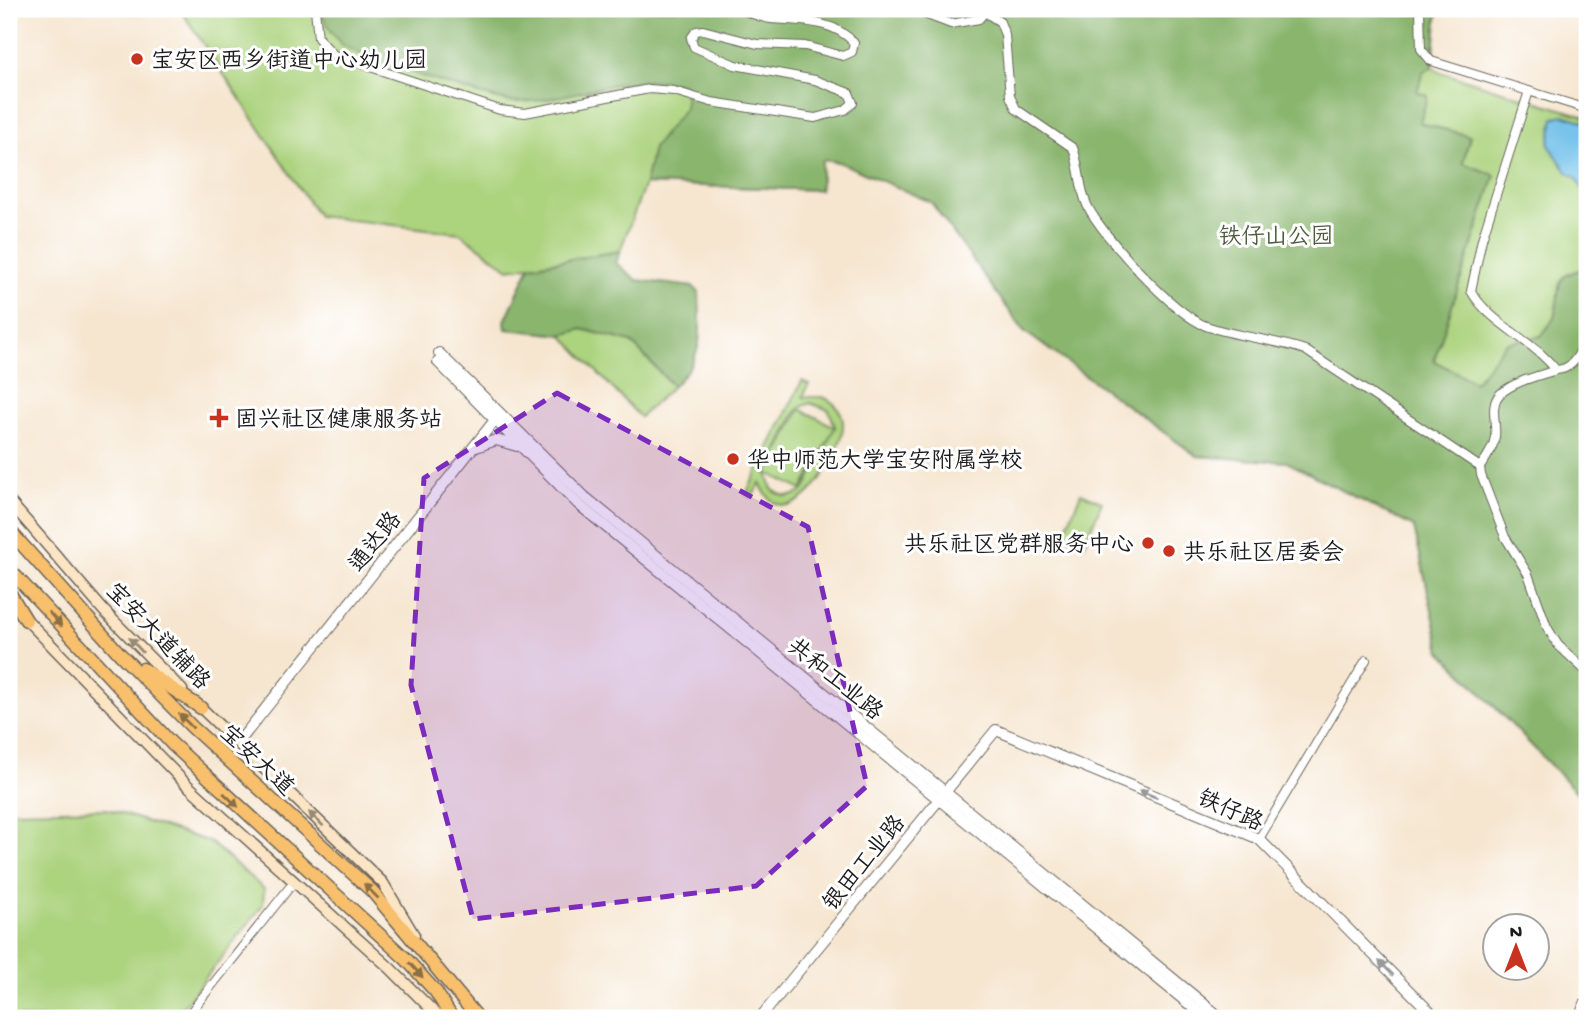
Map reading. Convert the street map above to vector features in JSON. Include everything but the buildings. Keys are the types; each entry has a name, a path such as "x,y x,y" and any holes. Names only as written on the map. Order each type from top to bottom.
{"main road":[{"name":"宝安大道辅路","path":"9,501 129,638 383,883 422,948"},
{"name":"宝安大道","path":"9,530 120,654 192,727 372,891 478,1018"},
{"path":"9,569 172,744 406,958 436,992 453,1018"},
{"path":"9,592 26,620"},
{"path":"9,599 26,620 186,783 293,883 390,968 440,1018"},
{"path":"120,654 201,708"}],"street":[{"path":"315,9 318,38 334,55 500,110 525,113 627,94 674,91 722,104 815,118 827,117 845,110 853,103 849,93 815,80 734,65 694,47 691,38 696,31 703,30 757,44 805,46 843,56 852,52 854,43 849,37 817,23 769,19 739,9"},
{"path":"911,9 951,24 981,13 1000,22 1004,35 1010,96 1016,109 1073,148 1088,206 1126,257 1185,314 1205,326 1275,339 1305,350 1480,467 1505,537 1528,574 1546,627 1558,645 1587,672"},
{"path":"1420,9 1420,42 1426,57 1587,109"},
{"path":"1529,90 1482,239 1471,291 1478,304 1542,352 1556,370"},
{"path":"1480,467 1489,455 1495,436 1495,405 1499,395 1556,370 1565,370 1574,363 1587,341"},
{"name":"共和工业路","path":"438,358 497,417 585,497 1206,1018"},
{"name":"共和工业路","path":"497,417 529,455 578,504 1221,1018"},
{"name":"通达路","path":"238,743 497,417"},
{"path":"465,457 479,445 496,440 513,444 529,455"},
{"path":"1259,839 1366,660"},
{"name":"银田工业路","path":"760,1018 996,730"},
{"name":"铁仔路","path":"996,730 1259,839 1435,1017"},
{"path":"186,1018 293,883"},
{"path":"1579,1018 1587,999"}],"highlighted area":[{"path":"557,393 808,527 867,786 756,886 473,919 411,685 424,478"}],"green space":[{"name":"铁仔山公园","path":"180,9 1438,9 1433,66 1437,71 1587,117 1587,803 1441,651 1414,527 1287,462 1197,456 1024,331 931,202 839,162 822,160 820,190 645,184 620,251 509,269 460,233 318,216"},
{"name":"铁仔山公园","path":"313,9 1438,9 1432,67 1423,72 1417,92 1428,95 1420,123 1470,136 1463,163 1495,175 1434,361 1475,382 1506,343 1541,336 1554,317 1562,279 1587,268 1587,803 1441,651 1414,527 1287,462 1197,456 1024,331 931,202 839,162 822,160 820,190 645,184 653,148 685,108 685,86 645,81 536,101 503,100 428,78 354,51 338,41 322,17"},
{"path":"620,251 616,263 637,280 693,287 699,292 699,344 691,364 673,386 631,342 582,329 562,335 506,329 505,321 530,266"},
{"path":"582,329 631,342 673,386 640,417 562,335"},
{"path":"802,381 809,384 803,397 827,399 837,407 843,422 835,453 826,471 814,488 800,500 786,505 772,500 760,483 752,497 746,494","holes":["810,403 829,410 835,427 805,489 793,496 785,496 772,489 767,473 794,415 801,407"]},
{"path":"800,409 835,427 802,490 767,473"},
{"path":"1081,493 1102,502 1084,545 1063,536"},
{"path":"107,809 210,842 264,889 263,905 174,1018 9,1018 9,811"}],"water":[{"path":"1563,115 1583,121 1587,126 1587,197 1576,177 1567,172 1549,145 1554,118"}],"place":[{"name":"宝安区西乡街道中心幼儿园","path":"137,59"},
{"name":"固兴社区健康服务站","path":"219,418"},
{"name":"华中师范大学宝安附属学校","path":"733,459"},
{"name":"共乐社区党群服务中心","path":"1148,543"},
{"name":"共乐社区居委会","path":"1169,551"}]}
